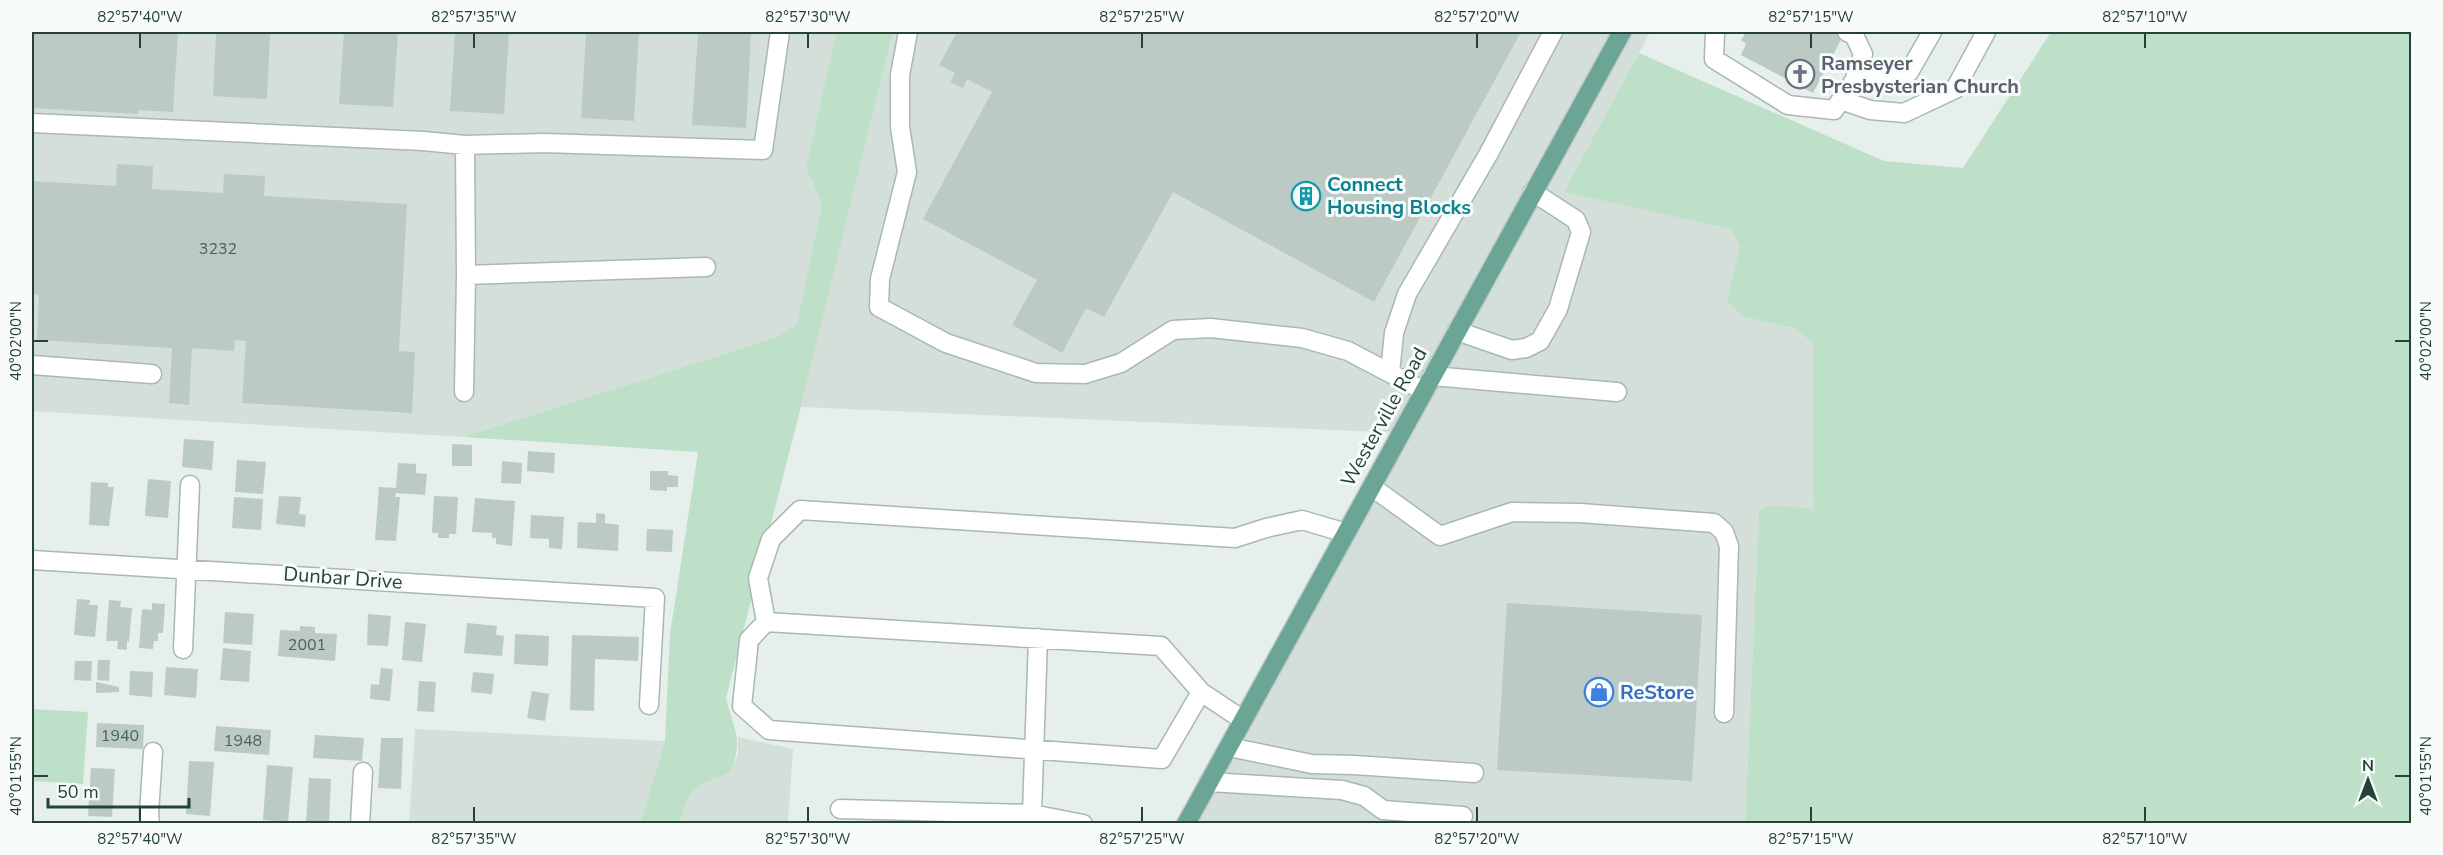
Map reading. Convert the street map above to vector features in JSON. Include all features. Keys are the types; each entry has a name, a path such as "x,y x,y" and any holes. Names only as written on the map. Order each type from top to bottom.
{"main road":[{"name":"Westerville Road","path":"1186,824 1622,32"}],"street":[{"path":"32,123 423,141 465,145 556,144 763,150 780,32"},
{"path":"908,32 900,75 900,127 907,172 880,279 879,307 946,343 1036,373 1085,374 1121,363 1173,330 1211,328 1302,338 1347,351 1390,373 1428,383 1617,392"},
{"path":"1390,373 1394,333 1407,294 1488,153 1553,32"},
{"path":"1715,32 1714,59 1788,105 1834,110 1854,81 1863,54 1854,35 1847,32"},
{"path":"1858,69 1896,80 1909,72 1932,32"},
{"path":"1841,100 1870,110 1904,113 1955,89 1986,32"},
{"path":"464,392 465,145"},
{"path":"1457,331 1512,350 1526,348 1540,341 1558,309 1581,232 1576,220 1533,192"},
{"path":"466,275 706,267"},
{"path":"32,365 152,374"},
{"path":"183,649 190,485"},
{"path":"1372,486 1440,536 1512,512 1580,513 1714,524 1724,532 1729,546 1724,713"},
{"path":"766,622 758,578 771,539 800,510 1235,538 1302,520 1346,533"},
{"name":"Dunbar Drive","path":"32,560 655,598 649,705"},
{"path":"766,622 1161,645 1202,692 1243,720"},
{"path":"766,622 749,640 742,706 769,730 1162,759 1202,692"},
{"path":"1032,814 1038,638"},
{"path":"1229,747 1312,764 1474,773"},
{"path":"150,824 153,752"},
{"path":"360,824 363,772"},
{"path":"1209,782 1342,790 1364,796 1383,810 1463,816"},
{"path":"840,809 1032,814 1083,824"}],"shaded area":[{"path":"32,32 836,32 806,168 822,204 798,323 774,338 463,437 32,411"},
{"path":"893,32 1650,32 1565,192 1730,229 1740,246 1744,317 1794,328 1813,343 1815,510 1768,505 1759,510 1745,823 1187,823 1402,433 801,407"},
{"path":"415,729 665,741 640,823 409,824"},
{"path":"738,737 793,749 788,823 680,824 685,801 701,784 730,773 738,754"}],"green space":[{"path":"836,32 893,32 801,407 726,698 736,735 734,761 730,773 696,789 687,802 680,823 640,823 665,741 670,634 698,452 463,437 774,338 797,324 822,204 806,168"},
{"path":"2051,32 2411,32 2411,823 1745,823 1759,510 1768,505 1814,509 1813,343 1794,328 1744,317 1727,301 1740,246 1730,229 1564,192 1639,53 1884,161 1963,168"},
{"path":"32,709 88,712 83,784 32,781"}],"building":[{"path":"32,32 178,32 173,112 139,110 138,114 32,108"},
{"path":"216,32 270,32 267,99 213,96"},
{"path":"344,32 398,32 393,107 339,104"},
{"path":"455,32 509,32 504,114 450,111"},
{"path":"586,32 639,32 634,121 581,118"},
{"path":"698,32 751,32 746,128 692,125"},
{"name":"Connect Housing Blocks","path":"957,32 1521,32 1374,302 1173,192 1104,317 1086,308 1062,353 1012,325 1037,280 923,219 992,92 967,79 963,88 950,82 955,73 939,65"},
{"name":"Ramseyer Presbysterian Church","path":"1746,32 1835,32 1843,36 1813,93 1741,55 1746,44 1741,40"},
{"path":"117,164 153,166 152,189 223,193 224,174 265,176 264,196 407,204 399,351 415,352 412,413 242,403 246,341 235,340 234,351 192,348 189,405 169,403 172,348 37,340 39,295 32,294 32,181 116,186"},
{"path":"184,439 214,441 212,470 182,467"},
{"path":"452,444 472,445 472,466 452,466"},
{"path":"528,451 555,453 554,473 527,471"},
{"path":"237,460 266,462 263,494 235,492"},
{"path":"502,461 522,463 521,484 501,483"},
{"path":"398,463 416,464 416,473 427,474 425,495 396,493 395,497 400,497 396,541 375,540 379,487 396,488"},
{"path":"650,471 668,471 668,475 678,476 678,487 667,487 667,491 650,490"},
{"path":"148,479 171,481 168,518 145,516"},
{"path":"91,482 108,483 108,487 114,487 109,526 89,525"},
{"path":"279,496 301,497 299,514 306,515 305,527 276,524"},
{"path":"434,496 458,497 456,534 449,534 449,538 438,538 438,533 432,533"},
{"path":"234,497 263,499 261,530 232,528"},
{"path":"475,498 515,501 512,546 496,544 496,538 492,538 492,533 472,532"},
{"path":"596,513 605,514 605,523 619,525 618,551 577,548 578,522 596,523"},
{"path":"531,515 564,517 562,549 549,548 549,539 530,538"},
{"path":"647,529 673,530 672,552 646,551"},
{"path":"77,599 90,600 89,605 98,605 95,637 74,635"},
{"path":"109,600 121,601 120,607 132,608 127,650 117,649 118,641 106,641"},
{"path":"152,603 165,604 163,633 158,633 158,641 154,641 153,649 139,648 142,609 152,610"},
{"name":"ReStore","path":"1507,603 1702,615 1692,781 1497,770"},
{"path":"225,612 254,614 252,645 223,643"},
{"path":"368,614 391,616 388,646 367,645"},
{"path":"405,622 426,624 422,662 402,660"},
{"path":"467,623 497,626 496,635 504,636 502,656 464,653"},
{"path":"300,626 315,627 315,633 337,634 335,661 278,656 280,630 300,631"},
{"path":"515,634 549,636 548,666 514,664"},
{"path":"572,635 639,637 638,661 595,659 594,711 570,710"},
{"path":"223,648 251,651 249,682 220,680"},
{"path":"98,660 110,660 109,681 97,680"},
{"path":"75,661 92,661 91,681 74,680"},
{"path":"166,667 198,669 196,698 164,695"},
{"path":"381,668 393,669 390,701 370,699 371,684 379,685"},
{"path":"130,671 153,672 152,697 129,695"},
{"path":"473,672 494,674 492,694 471,692"},
{"path":"419,681 436,682 434,712 417,711"},
{"path":"96,682 119,687 119,692 96,693"},
{"path":"532,691 549,694 545,721 527,718"},
{"path":"97,723 144,725 143,749 96,747"},
{"path":"216,726 271,730 269,755 214,751"},
{"path":"315,735 364,738 362,761 313,758"},
{"path":"381,738 403,738 401,789 378,788"},
{"path":"189,761 214,762 210,816 186,814"},
{"path":"267,765 293,767 288,822 263,820"},
{"path":"91,768 115,769 112,817 88,816"},
{"path":"309,778 331,779 329,824 306,824"}],"place":[{"name":"Ramseyer Presbysterian Church","path":"1800,74"},
{"name":"Connect Housing Blocks","path":"1306,196"},
{"name":"ReStore","path":"1599,692"}]}
